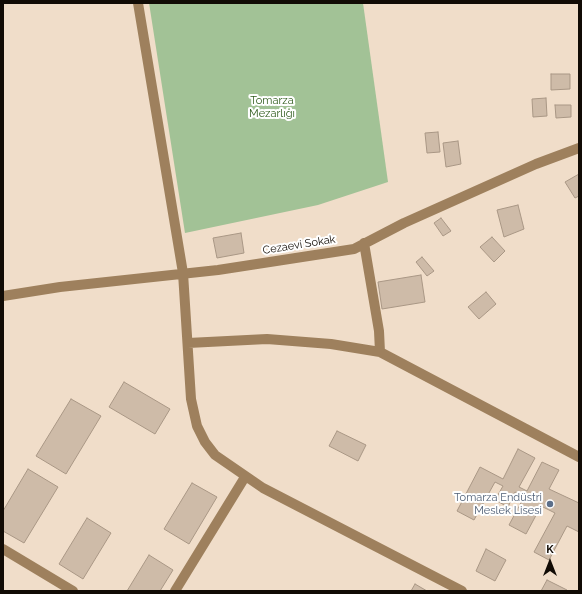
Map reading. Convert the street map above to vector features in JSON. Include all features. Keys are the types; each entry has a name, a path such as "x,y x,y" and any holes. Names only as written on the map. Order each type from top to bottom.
{"street":[{"path":"138,3 184,273 191,399 197,426 205,442 215,455 245,477 299,508 462,591"},
{"name":"Cezaevi Sokak","path":"3,296 60,287 218,270 354,249 404,223 536,164 579,148"},
{"path":"364,243 379,331 380,352"},
{"path":"188,343 267,339 331,344 380,352 579,456"},
{"path":"175,591 245,477"},
{"path":"3,549 72,591"}],"green space":[{"name":"Tomarza Mezarlığı","path":"149,3 363,3 388,182 318,205 185,233"}],"building":[{"path":"551,74 570,74 570,89 551,90"},
{"path":"546,98 547,116 533,117 532,99"},
{"path":"555,105 571,105 571,117 556,118"},
{"path":"438,132 440,152 427,153 425,133"},
{"path":"458,141 461,164 446,167 443,143"},
{"path":"579,174 579,196 575,198 565,182"},
{"path":"518,205 524,229 504,237 497,210"},
{"path":"441,218 451,231 443,236 434,223"},
{"path":"241,233 244,253 217,258 213,238"},
{"path":"492,237 505,251 494,262 480,247"},
{"path":"422,257 434,271 427,276 416,262"},
{"path":"421,275 425,302 382,309 378,282"},
{"path":"486,292 496,304 479,319 468,307"},
{"path":"124,382 170,409 155,434 109,407"},
{"path":"71,399 101,416 66,474 36,456"},
{"path":"337,431 366,445 358,461 329,446"},
{"name":"Tomarza Endüstri Meslek Lisesi","path":"518,449 535,458 519,487 527,491 542,462 559,470 549,489 579,503 579,532 567,526 549,560 534,552 555,513 541,506 526,534 509,525 524,497 515,492 508,507 495,500 503,486 495,482 474,520 457,511 480,467 503,479"},
{"path":"28,469 58,487 24,543 3,531 3,511"},
{"path":"192,483 217,497 189,544 164,529"},
{"path":"87,518 111,533 83,579 59,564"},
{"path":"486,549 506,560 495,581 476,571"},
{"path":"149,555 173,570 160,591 127,591"},
{"path":"547,580 567,590 541,591"},
{"path":"415,584 427,591 411,591"}],"place":[{"name":"Tomarza Endüstri Meslek Lisesi","path":"550,504"}]}
